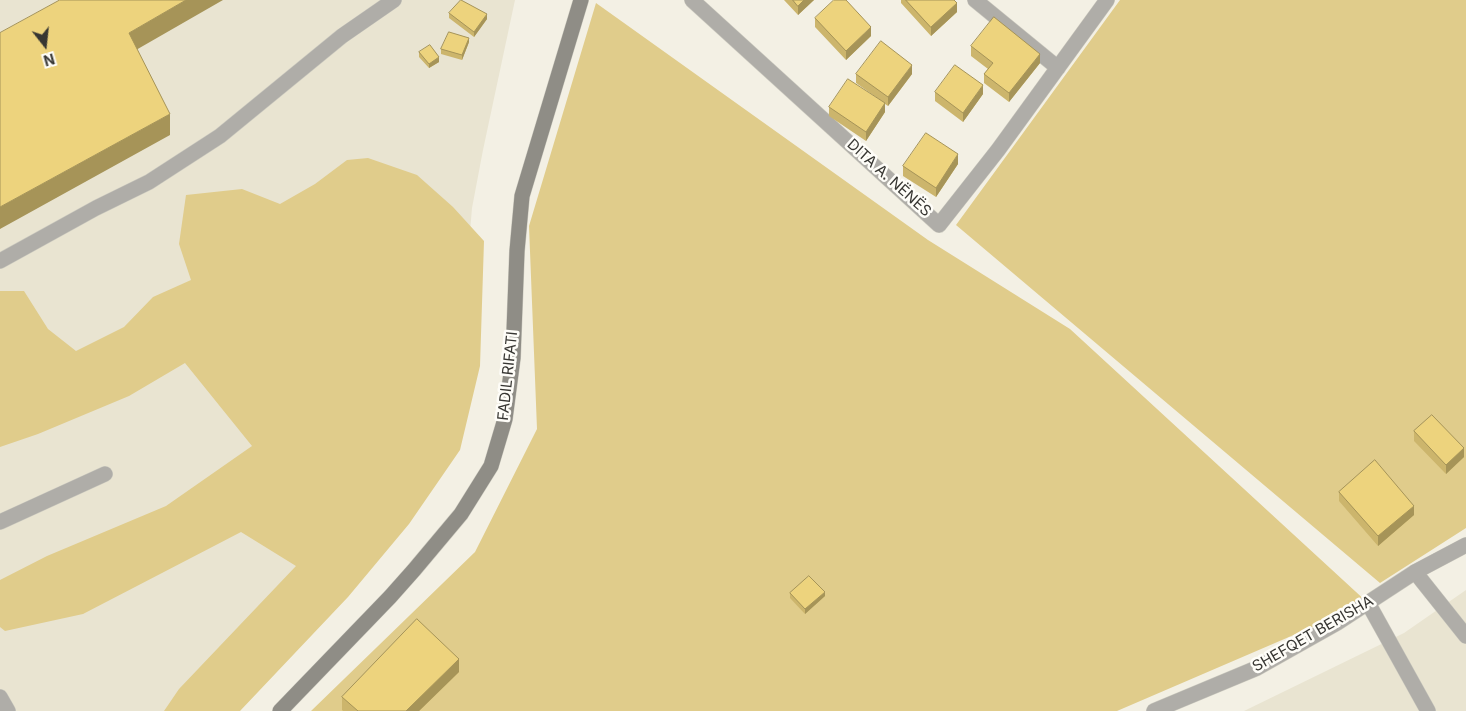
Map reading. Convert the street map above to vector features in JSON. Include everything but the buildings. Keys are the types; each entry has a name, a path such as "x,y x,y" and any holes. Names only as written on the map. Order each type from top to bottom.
{"street":[{"path":"0,261 96,208 149,182 220,136 342,36 394,0"},
{"name":"FADIL RIFATI","path":"280,711 390,597 461,514 491,466 505,419 513,358 517,250 522,196 581,0"},
{"name":"DITA A. NËNËS","path":"692,0 940,225 1107,0"},
{"path":"975,0 1058,68"},
{"path":"0,522 105,474"},
{"name":"SHEFQET BERISHA","path":"1154,711 1257,668 1337,623 1415,572 1466,545"},
{"path":"1415,572 1466,636"},
{"path":"1368,603 1428,711"},
{"path":"0,697 8,711"}],"shaded area":[{"path":"0,0 515,0 472,208 468,256 234,711 0,711"},
{"path":"1120,0 1466,0 1466,528 1380,583 956,225"},
{"path":"596,3 928,240 1070,329 1368,603 1117,711 311,711 475,552 537,429 529,226"},
{"path":"368,158 417,175 453,207 484,241 480,366 460,450 409,524 348,597 240,711 164,711 179,689 296,566 241,532 83,614 5,631 0,627 0,580 47,556 166,506 252,446 185,363 129,396 38,434 0,447 0,291 24,291 48,329 76,351 124,327 153,297 191,280 179,244 186,195 242,189 280,204 315,184 347,160"},
{"path":"1466,590 1466,711 1244,711 1404,633"}]}
